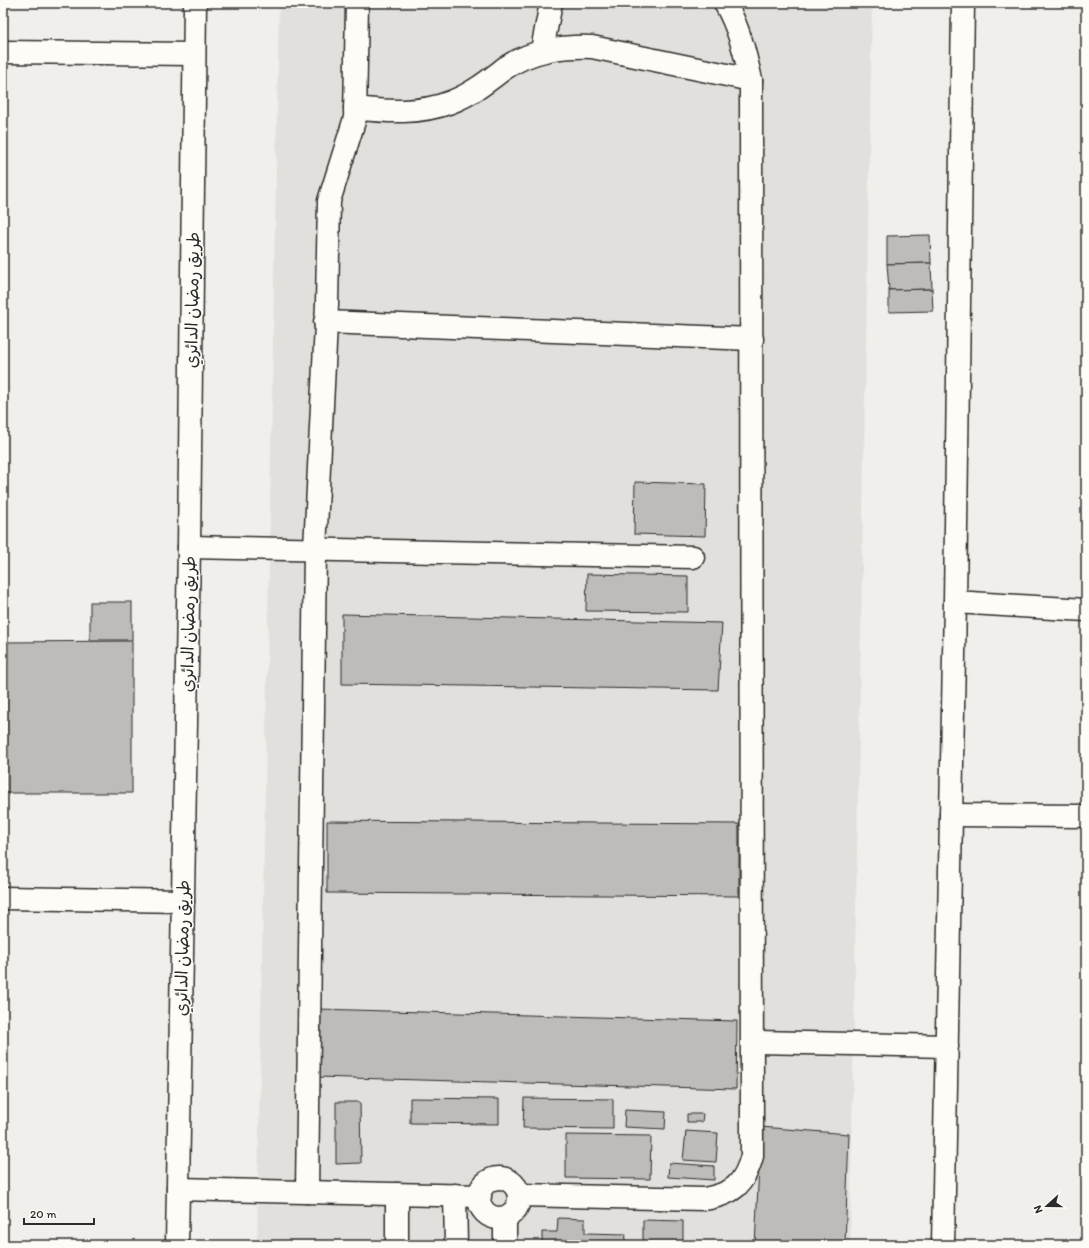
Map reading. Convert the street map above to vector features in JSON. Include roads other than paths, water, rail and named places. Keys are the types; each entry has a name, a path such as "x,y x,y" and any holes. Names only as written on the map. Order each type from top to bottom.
{"street":[{"name":"طريق رمضان الدائري","path":"178,1245 189,547 195,3"},
{"path":"307,1192 315,549 329,201 352,130 355,108 357,3"},
{"path":"542,50 552,3"},
{"path":"519,1195 704,1199 722,1196 737,1187 747,1173 752,1156 751,80 744,46 733,17 725,3"},
{"path":"943,1245 955,602 963,3"},
{"path":"355,108 400,112 420,110 451,102 480,88 506,68 523,58 542,50 567,46 592,47 751,80"},
{"path":"3,52 194,54"},
{"path":"325,322 752,339"},
{"path":"189,547 694,557"},
{"path":"955,602 1086,610"},
{"path":"951,815 1086,816"},
{"path":"3,898 183,902"},
{"path":"752,1042 947,1046"},
{"path":"499,1178 512,1182 519,1195 516,1209 505,1218 490,1216 480,1203 480,1196 486,1183 499,1178"},
{"path":"178,1189 480,1196"},
{"path":"397,1194 397,1245"},
{"path":"455,1195 456,1245"},
{"path":"505,1218 505,1245"}]}
